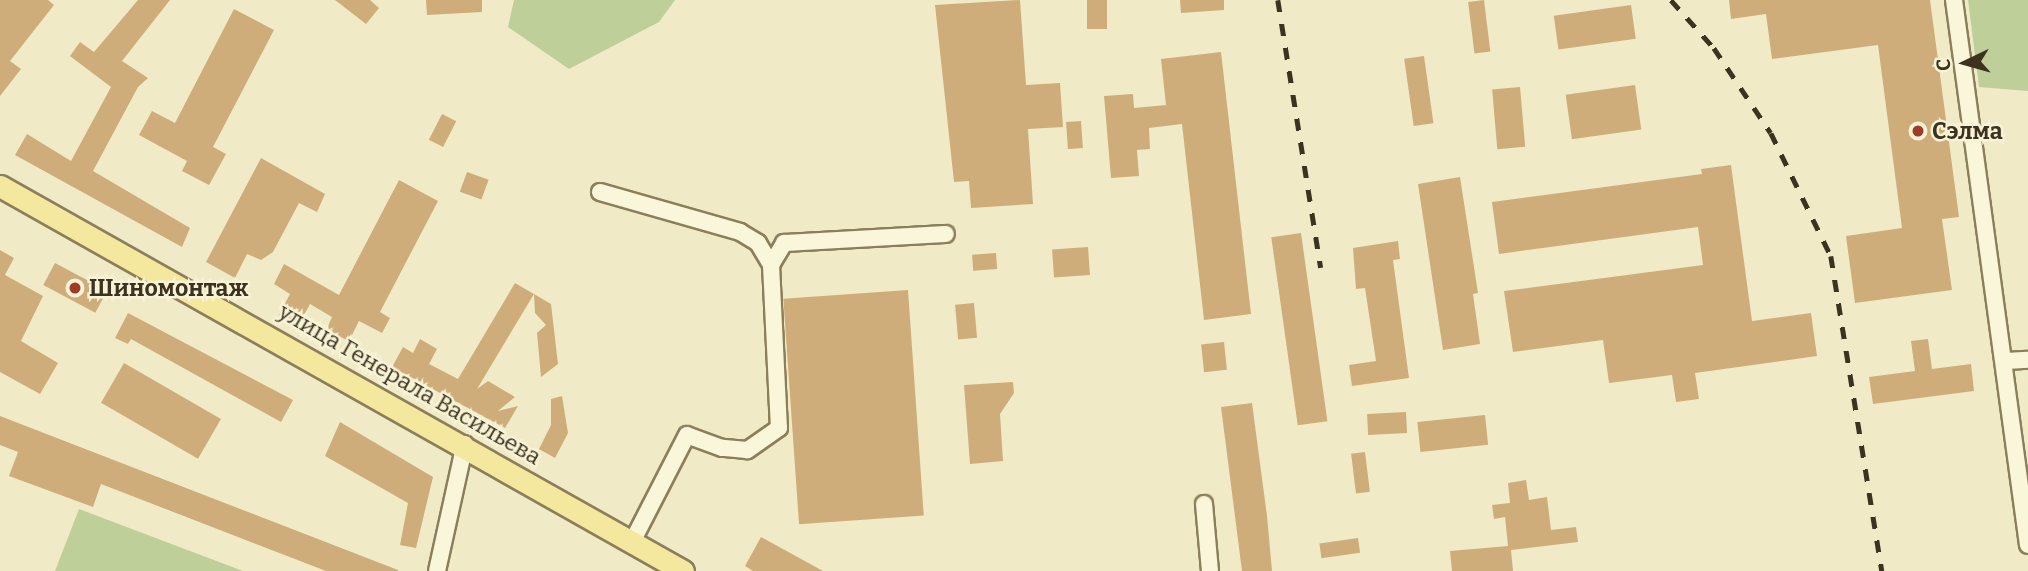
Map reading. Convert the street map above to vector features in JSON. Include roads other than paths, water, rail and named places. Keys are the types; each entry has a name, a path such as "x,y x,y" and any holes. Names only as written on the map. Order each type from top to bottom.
{"main road":[{"name":"улица Генерала Васильева","path":"0,186 465,444 683,571"}],"street":[{"path":"1954,0 2006,361 2028,545"},
{"path":"600,192 740,232 758,243 771,265 779,428 747,450 722,448 687,435 632,542"},
{"path":"771,265 784,243 946,234"},
{"path":"2006,361 2028,360"},
{"path":"437,571 465,444"},
{"path":"1204,504 1210,571"}],"railway":[{"path":"1278,0 1321,268"},
{"path":"1671,0 1714,48 1771,133 1831,256 1882,571"}],"place":[{"name":"Сэлма","path":"1918,131"},
{"name":"Шиномонтаж","path":"75,288"}]}
